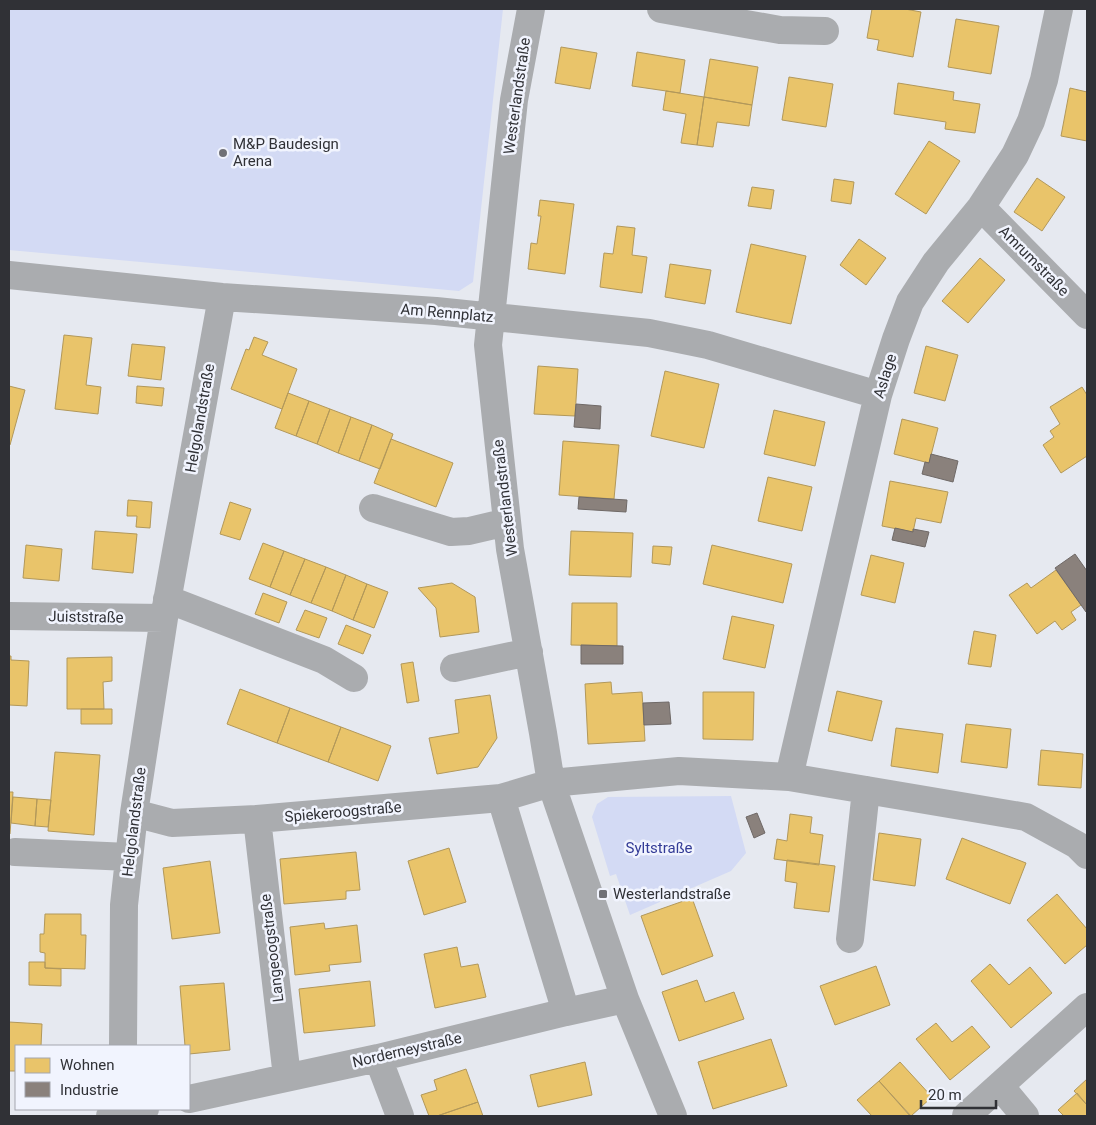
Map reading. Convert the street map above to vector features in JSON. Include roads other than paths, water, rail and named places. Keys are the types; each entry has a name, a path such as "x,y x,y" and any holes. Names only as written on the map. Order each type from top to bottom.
{"street":[{"name":"Westerlandstraße","path":"531,9 514,100 488,345 510,549 551,783 625,999 673,1116"},
{"path":"661,9 780,30 826,31"},
{"name":"Aslage","path":"789,777 878,395 896,340 910,302 936,262 981,207 1015,155 1031,121 1044,80 1059,9"},
{"name":"Amrumstraße","path":"981,207 1087,315"},
{"name":"Am Rennplatz","path":"9,275 222,296 436,312 649,333 698,343 878,395"},
{"name":"Helgolandstraße","path":"123,1045 124,905 134,813 166,609 222,296"},
{"path":"373,508 451,532 469,531 507,522"},
{"path":"166,609 324,660 354,678"},
{"name":"Juiststraße","path":"9,616 166,609"},
{"path":"454,668 528,652"},
{"path":"551,783 679,771 789,777 1026,818 1077,845 1087,855"},
{"name":"Spiekeroogstraße","path":"134,813 172,823 257,819 501,798 551,783"},
{"path":"850,939 866,790"},
{"path":"501,798 566,1012"},
{"name":"Langeoogstraße","path":"257,819 287,1077"},
{"path":"15,852 129,857"},
{"name":"Norderneystraße","path":"190,1099 378,1058 625,999"},
{"path":"966,1116 1087,1007"},
{"path":"378,1058 400,1116"},
{"path":"1000,1086 1025,1116"}],"place":[{"name":"M&P Baudesign Arena","path":"223,153"},
{"name":"Westerlandstraße","path":"603,894"}],"park label":[{"name":"Syltstraße","path":"659,848"}]}
